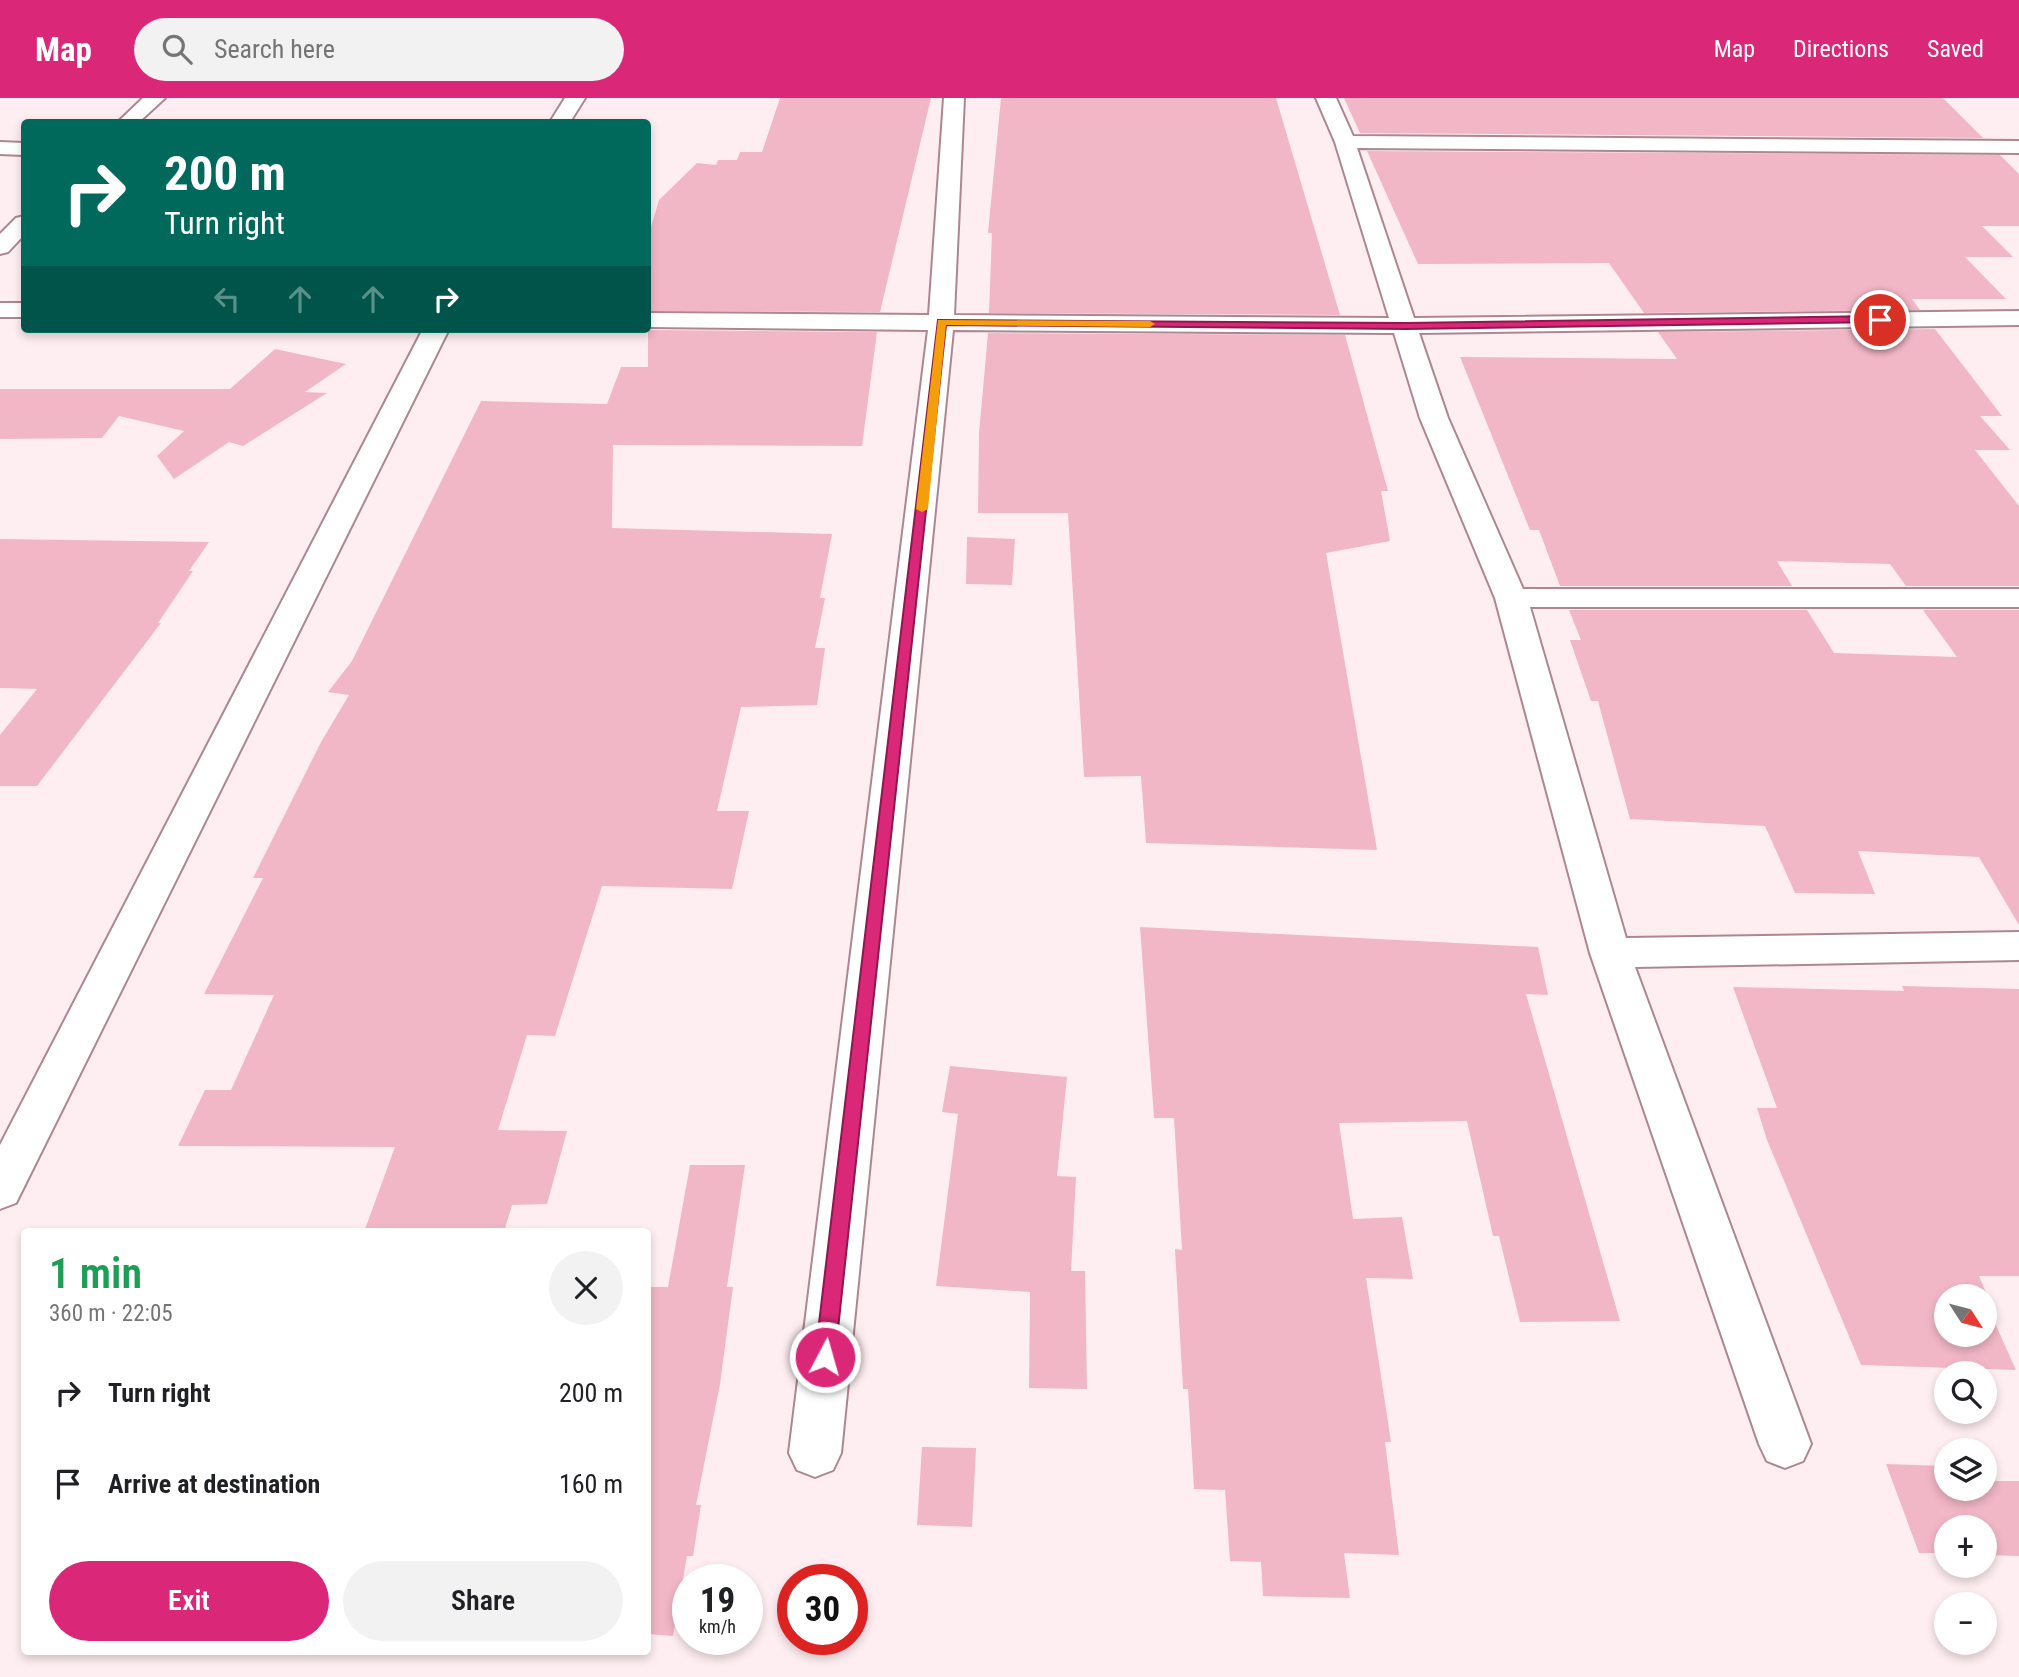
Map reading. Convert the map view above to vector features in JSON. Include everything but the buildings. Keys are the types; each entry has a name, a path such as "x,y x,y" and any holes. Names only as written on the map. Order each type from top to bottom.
{"street":[{"path":"131,119 155,98"},
{"path":"562,119 575,98"},
{"path":"815,1453 941,322 954,98"},
{"path":"1326,98 1345,142 1434,418 1511,598 1609,953 1785,1444"},
{"path":"1345,142 2019,146"},
{"path":"0,148 21,149"},
{"path":"0,247 21,226"},
{"path":"0,310 21,310"},
{"path":"651,320 1406,326 2019,318"},
{"path":"0,1190 434,333"},
{"path":"1511,598 2019,598"},
{"path":"1609,953 2019,946"}],"slow traffic":[{"path":"922,509 941,322 1150,324"}],"route":[{"path":"825,1357 941,322 1406,326 1880,320"}]}
